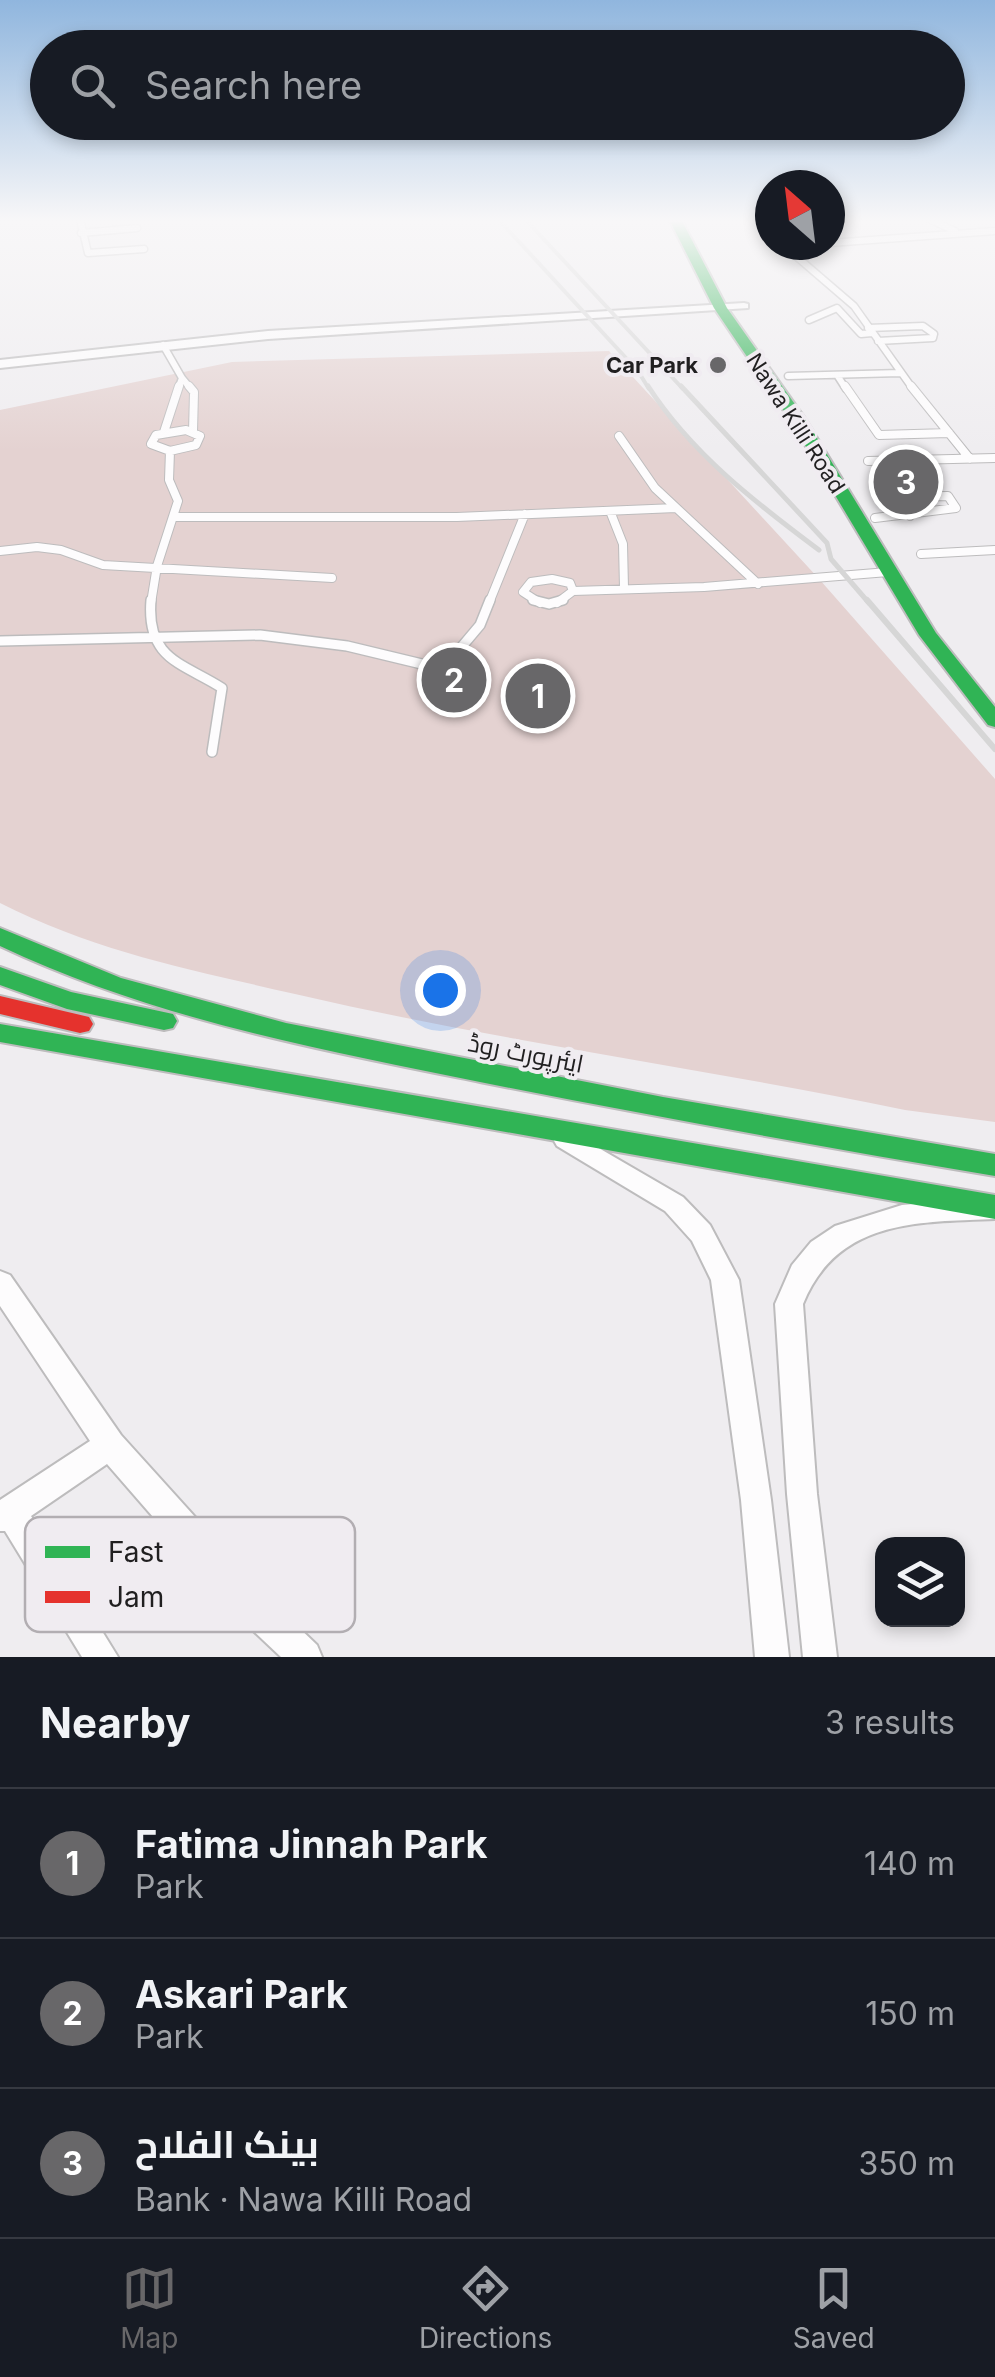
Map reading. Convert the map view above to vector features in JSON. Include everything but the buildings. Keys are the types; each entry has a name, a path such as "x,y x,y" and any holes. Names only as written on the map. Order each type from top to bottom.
{"main road":[{"name":"Nawa Killi Road","path":"726,296 888,572 928,635 995,721"},
{"name":"Nawa Killi Road","path":"727,296 788,376 970,666 995,696"},
{"name":"ایئرپورٹ روڈ","path":"0,936 27,952 145,996 269,1032 995,1165"},
{"path":"0,976 67,1000 118,1012 185,1025 269,1032"},
{"path":"0,1005 160,1045 231,1073"},
{"path":"0,1033 995,1207"}],"street":[{"path":"0,361 163,345 731,304"},
{"path":"0,361 268,330 731,304"},
{"path":"546,1128 674,1204 701,1234 725,1280 756,1500 772,1657"},
{"path":"820,1657 802,1494 789,1304 797,1276 840,1236 874,1220 995,1207"},
{"path":"0,1283 110,1445 175,1517"},
{"path":"25,1543 5,1514 110,1445"},
{"path":"85,1632 102,1657"},
{"path":"280,1632 305,1657"}],"lane":[{"path":"843,296 970,458"},
{"path":"809,320 838,308 861,334 923,326 934,334 934,338 878,342"},
{"path":"163,345 194,392 193,432"},
{"path":"788,376 900,372"},
{"path":"837,375 879,435 949,432"},
{"path":"164,432 182,378"},
{"path":"164,432 193,432 200,436 196,446 170,451 150,444 164,432"},
{"path":"619,436 641,470 676,508 758,584"},
{"path":"170,451 169,480 178,501 148,602 154,635 178,666 222,688 212,752"},
{"path":"868,461 995,458"},
{"path":"876,474 910,516"},
{"path":"875,518 949,510 956,505 943,495 894,497"},
{"path":"173,517 525,514 676,508"},
{"path":"610,511 623,544 624,588"},
{"path":"443,669 480,625 525,514"},
{"path":"0,551 37,547 61,550 103,565 332,578"},
{"path":"921,554 995,550"},
{"path":"573,591 570,583 552,578 528,583 523,592 539,604 560,602 573,591 758,584 888,572"},
{"path":"0,641 238,633 347,646 480,678"}],"shaded area":[{"path":"609,351 820,580 995,779 995,1122 905,1110 371,1011 145,958 72,935 0,903 0,410 232,362"}],"railway":[{"path":"569,296 638,371 649,389"},
{"path":"597,296 683,389"},
{"path":"648,386 704,455 819,550"},
{"path":"681,386 827,543 831,559 869,603"},
{"path":"867,600 995,749"}],"traffic: fast":[{"path":"715,296 798,420 928,635 995,721"},
{"path":"0,936 112,984 286,1033 663,1107 995,1165"},
{"path":"0,976 67,1000 164,1021"},
{"path":"0,1033 995,1207"}],"traffic: jam":[{"path":"0,1005 80,1024"}],"place":[{"name":"Car Park","path":"718,365"},
{"name":"بینک الفلاح","path":"906,482"},
{"name":"Askari Park","path":"454,680"},
{"name":"Fatima Jinnah Park","path":"538,696"}]}
